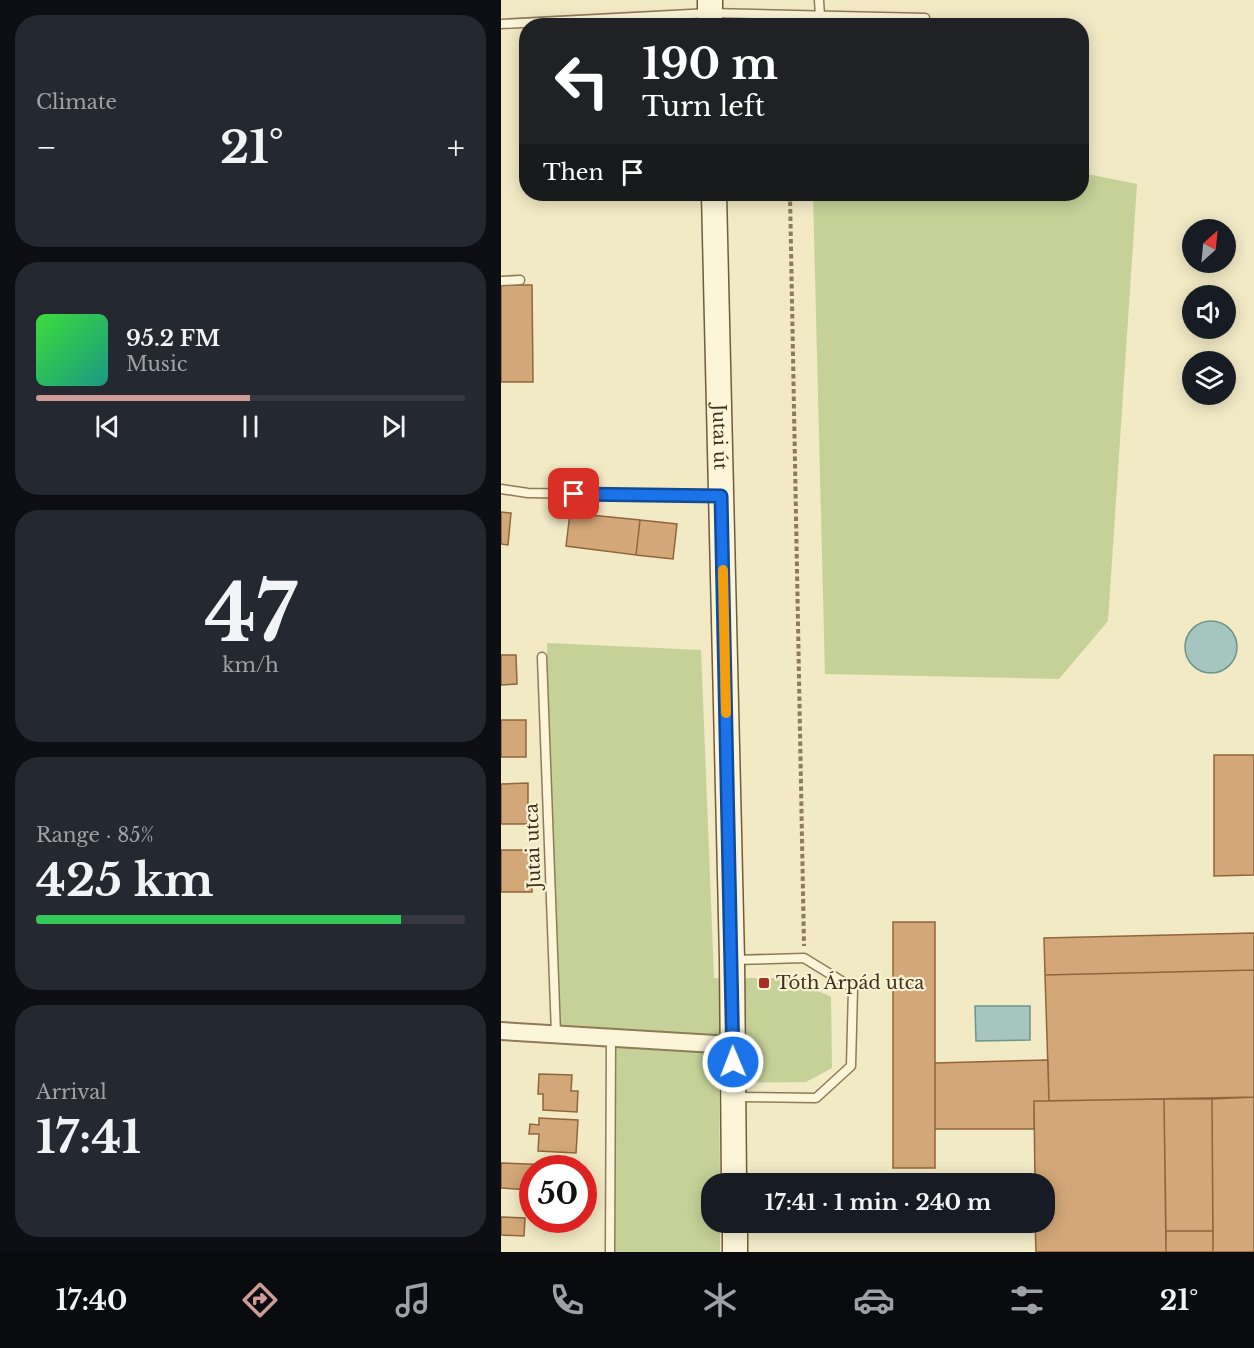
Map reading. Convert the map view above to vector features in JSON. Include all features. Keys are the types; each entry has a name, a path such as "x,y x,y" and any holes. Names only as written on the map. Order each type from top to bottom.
{"main road":[{"name":"Jutai út","path":"714,201 732,960 734,1173"},
{"path":"735,1233 735,1252"}],"street":[{"path":"501,1031 732,1045"}],"lane":[{"path":"819,0 819,16"},
{"path":"615,18 710,13 925,18"},
{"path":"501,24 519,23"},
{"path":"501,280 520,280"},
{"path":"501,489 528,493 721,496"},
{"name":"Jutai utca","path":"542,657 556,1035"},
{"path":"732,960 804,958 853,988 851,1066 816,1098 734,1097"},
{"path":"610,1252 611,1038"}],"path":[{"path":"790,201 804,958"}],"green space":[{"path":"1089,174 1137,184 1108,621 1059,679 825,674 813,201 1089,201"},
{"path":"547,643 701,650 714,978 791,978 831,997 832,1068 806,1082 719,1083 720,1173 701,1173 701,1233 720,1233 720,1252 607,1252 611,1039 556,1034"}],"water":[{"path":"1211,621 1221,623 1229,629 1235,637 1237,647 1235,657 1229,665 1221,671 1211,673 1201,671 1193,665 1187,657 1185,647 1187,637 1193,629 1201,623"},
{"path":"975,1006 1030,1006 1030,1040 976,1041"}],"building":[{"path":"501,285 532,285 533,382 501,382"},
{"path":"501,512 511,513 508,545 501,544"},
{"path":"570,513 640,520 636,555 566,546"},
{"path":"640,520 677,524 673,559 636,555"},
{"path":"501,655 516,655 517,684 501,685"},
{"path":"501,720 526,720 526,757 501,757"},
{"path":"1214,755 1254,755 1254,875 1214,876"},
{"path":"528,783 528,824 501,824 501,784"},
{"path":"501,850 531,850 532,892 501,892"},
{"path":"893,922 935,922 935,1168 893,1168"},
{"path":"1254,933 1254,970 1045,975 1044,938"},
{"path":"1254,970 1254,1097 1049,1101 1045,975"},
{"path":"1048,1060 1049,1101 1034,1101 1034,1129 935,1129 935,1063"},
{"path":"539,1074 572,1075 571,1091 578,1091 577,1112 543,1110 543,1094 538,1094"},
{"path":"1254,1097 1254,1252 1213,1252 1212,1099"},
{"path":"1164,1099 1166,1252 1036,1252 1035,1233 1055,1233 1055,1173 1035,1173 1034,1101"},
{"path":"1164,1099 1212,1099 1213,1231 1166,1231"},
{"path":"539,1118 578,1120 576,1153 538,1151 539,1134 529,1134 530,1124 539,1125"},
{"path":"501,1163 519,1164 519,1189 501,1188"},
{"path":"501,1217 519,1218 519,1233 524,1233 524,1236 501,1235"},
{"path":"1166,1231 1213,1231 1213,1252 1166,1252"}],"slow traffic":[{"path":"723,570 726,713"}],"place":[{"name":"Tóth Árpád utca","path":"764,983"}],"route":[{"path":"574,494 721,496 733,1062"}]}
